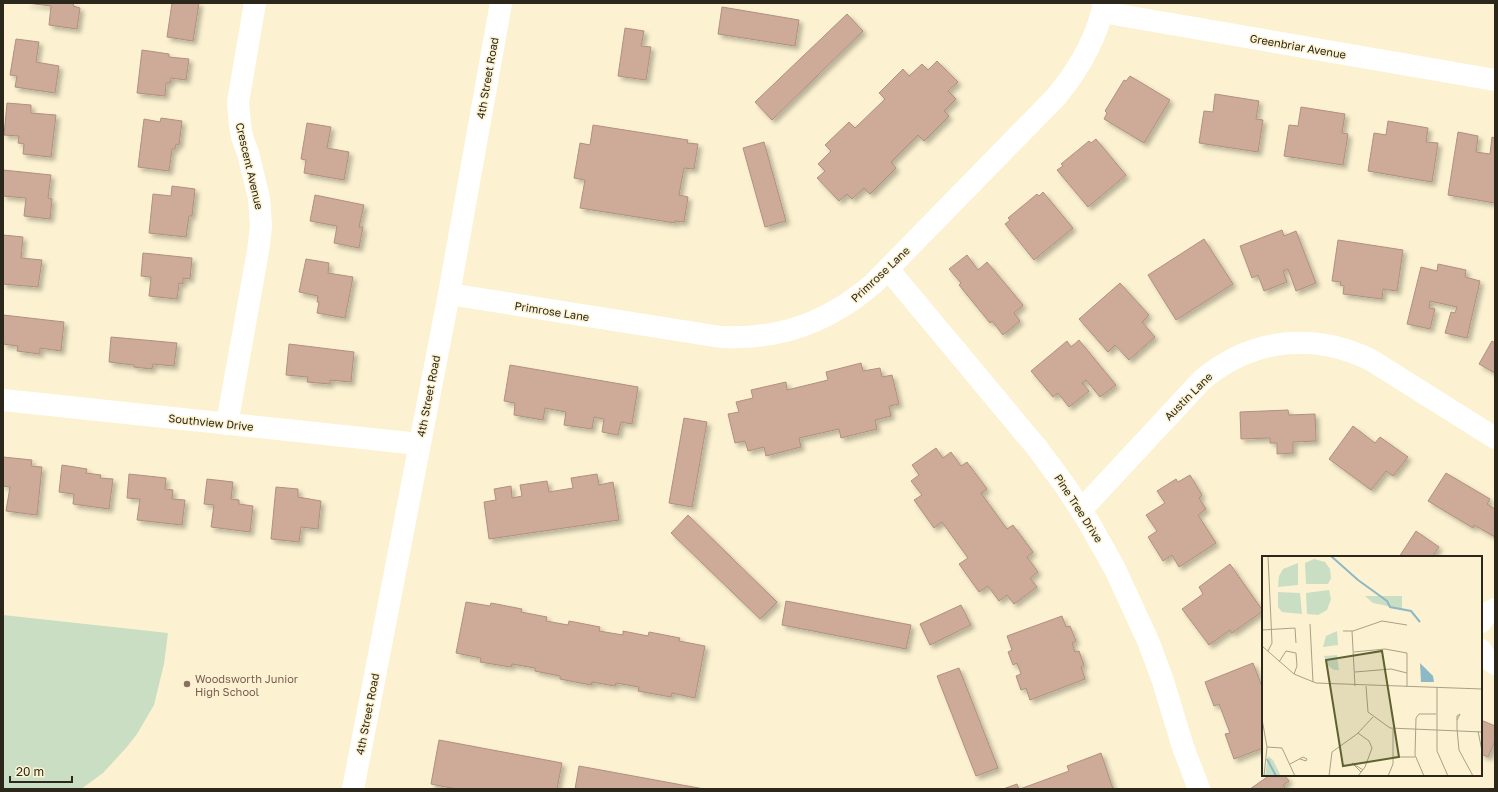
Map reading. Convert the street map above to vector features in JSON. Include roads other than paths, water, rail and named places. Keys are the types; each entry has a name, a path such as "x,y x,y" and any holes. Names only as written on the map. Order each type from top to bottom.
{"street":[{"name":"Crescent Avenue","path":"227,424 260,232 259,198 248,154 242,137 238,108 255,3"},
{"name":"4th Street Road","path":"353,789 449,294 501,3"},
{"name":"Primrose Lane","path":"449,294 734,338 755,337 790,330 822,318 852,300 888,269 1060,92 1073,75 1087,52 1103,8"},
{"name":"Greenbriar Avenue","path":"1103,8 1494,77"},
{"name":"Pine Tree Drive","path":"888,269 1038,449 1081,510 1115,569 1138,618 1158,668 1183,747 1199,789"},
{"name":"Austin Lane","path":"1081,510 1189,393 1206,377 1223,364 1236,357 1256,349 1276,345 1297,343 1322,344 1362,356 1371,360 1495,438"},
{"name":"Southview Drive","path":"3,400 419,444"},
{"path":"1482,620 1487,613 1495,609"},
{"path":"1482,651 1486,657 1495,664"}],"place":[{"name":"Woodsworth Junior High School","path":"187,684"}]}
